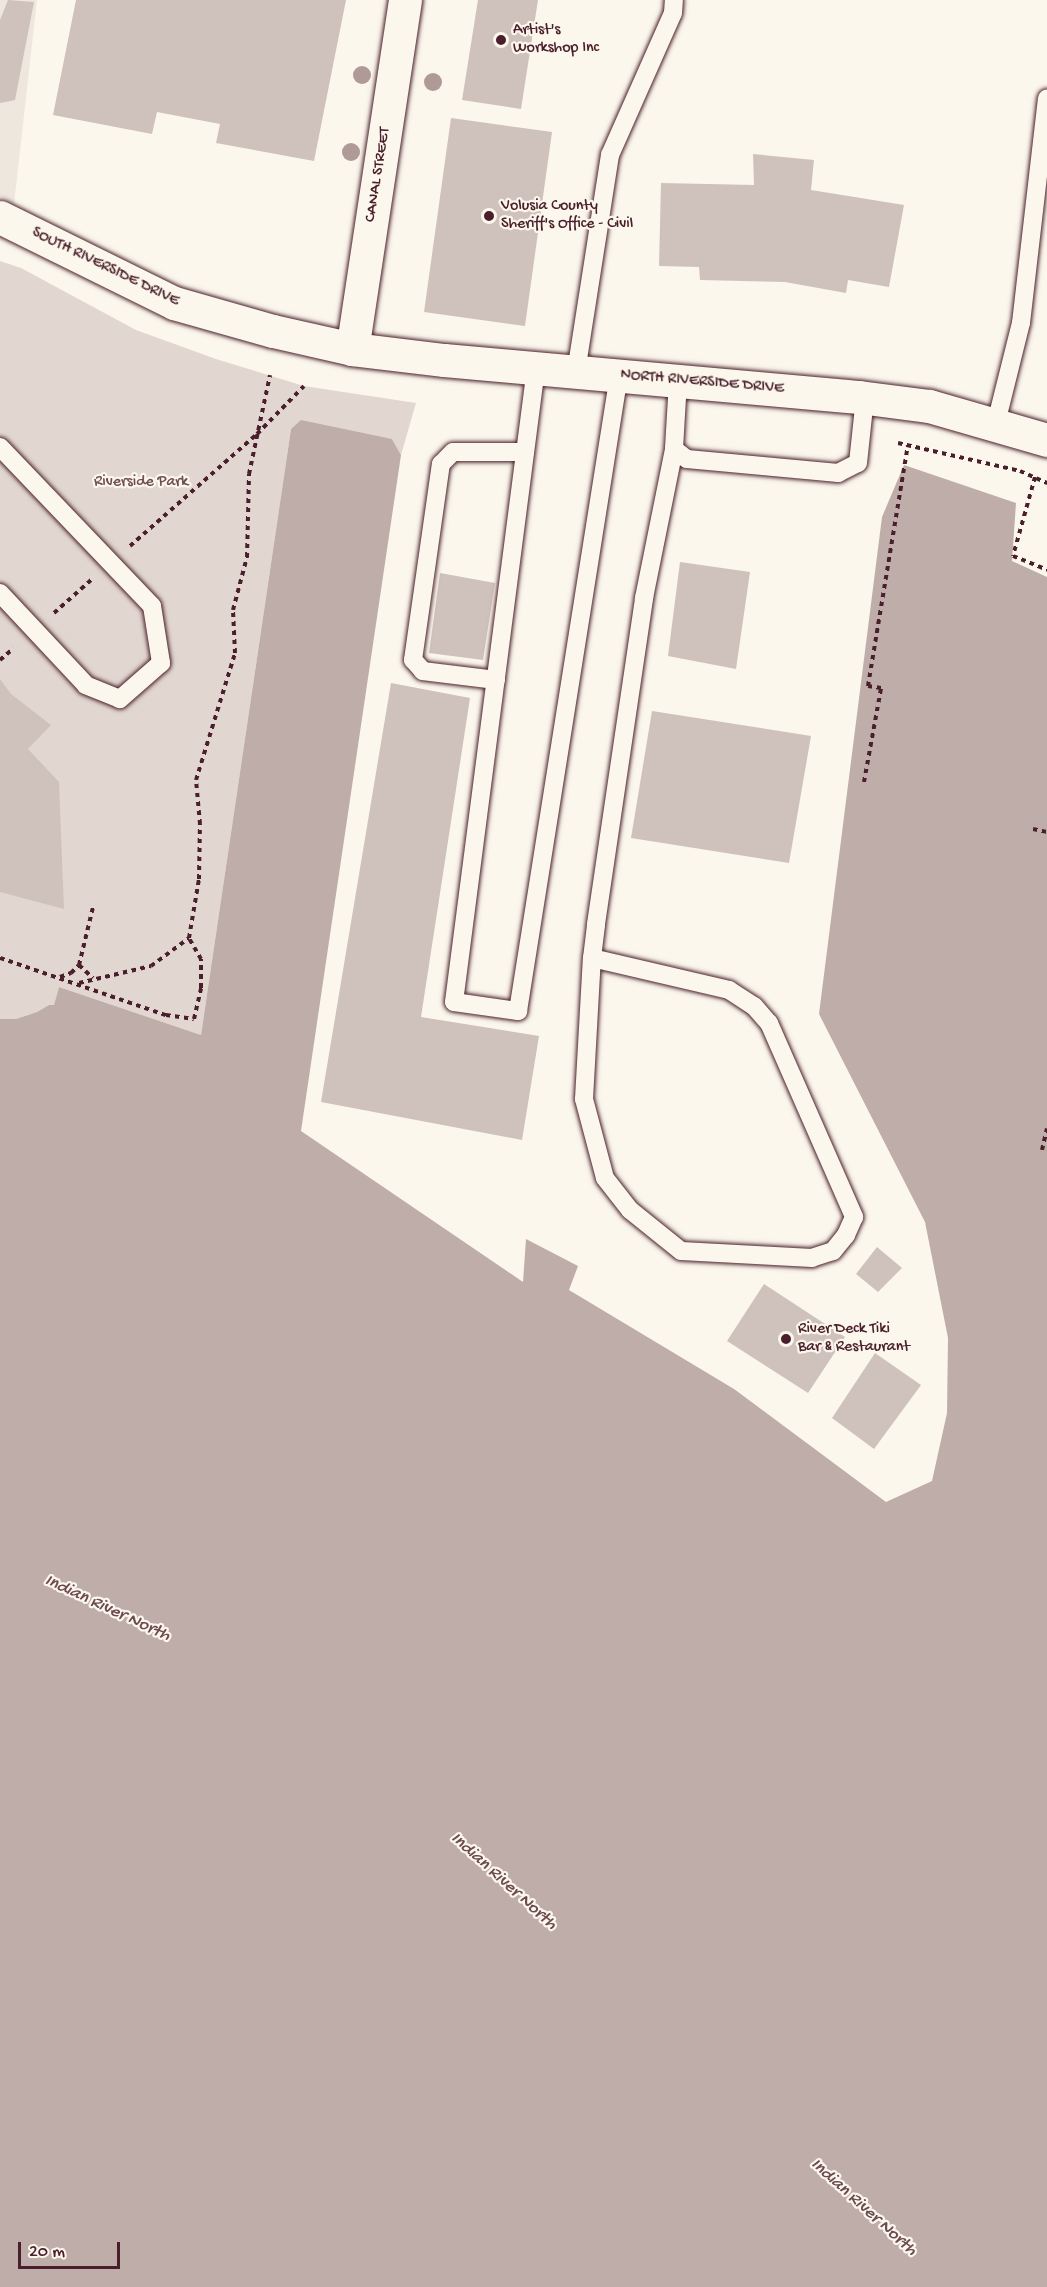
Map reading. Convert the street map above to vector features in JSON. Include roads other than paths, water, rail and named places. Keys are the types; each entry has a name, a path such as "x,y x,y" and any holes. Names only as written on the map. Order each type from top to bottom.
{"main road":[{"name":"CANAL STREET","path":"352,349 405,0"},
{"name":"SOUTH RIVERSIDE DRIVE","path":"0,217 174,303 273,331 352,349"},
{"name":"NORTH RIVERSIDE DRIVE","path":"352,349 929,406 996,423 1047,440"}],"lane":[{"path":"576,372 610,155 673,13 674,0"},
{"path":"996,423 1021,323 1047,98"},
{"path":"536,368 454,1002 518,1011 619,375"},
{"path":"592,958 729,990 754,1006 769,1023 854,1216 846,1235 833,1251 812,1258 681,1251 630,1210 605,1178 584,1099 592,958 644,598 674,449 678,381"},
{"path":"674,449 687,459 838,473 858,463 865,398"},
{"path":"0,447 152,606 161,663 120,699 86,686 0,593"},
{"path":"496,680 423,671 413,660 441,464 453,452 525,452"}],"water":[{"name":"Indian River North","path":"301,420 392,439 401,455 301,1131 523,1282 526,1239 578,1266 569,1290 734,1389 886,1502 932,1481 947,1413 948,1338 925,1222 819,1014 882,517 904,465 1016,503 1012,561 1047,577 1047,2287 0,2287 0,1019 16,1019 54,1005 59,987 201,1035 291,429"}],"place":[{"name":"Artist's Workshop Inc","path":"501,40"},
{"name":"Volusia County Sheriff's Office - Civil","path":"489,216"},
{"name":"River Deck Tiki Bar & Restaurant","path":"786,1339"}],"park label":[{"name":"Riverside Park","path":"141,483"}]}
